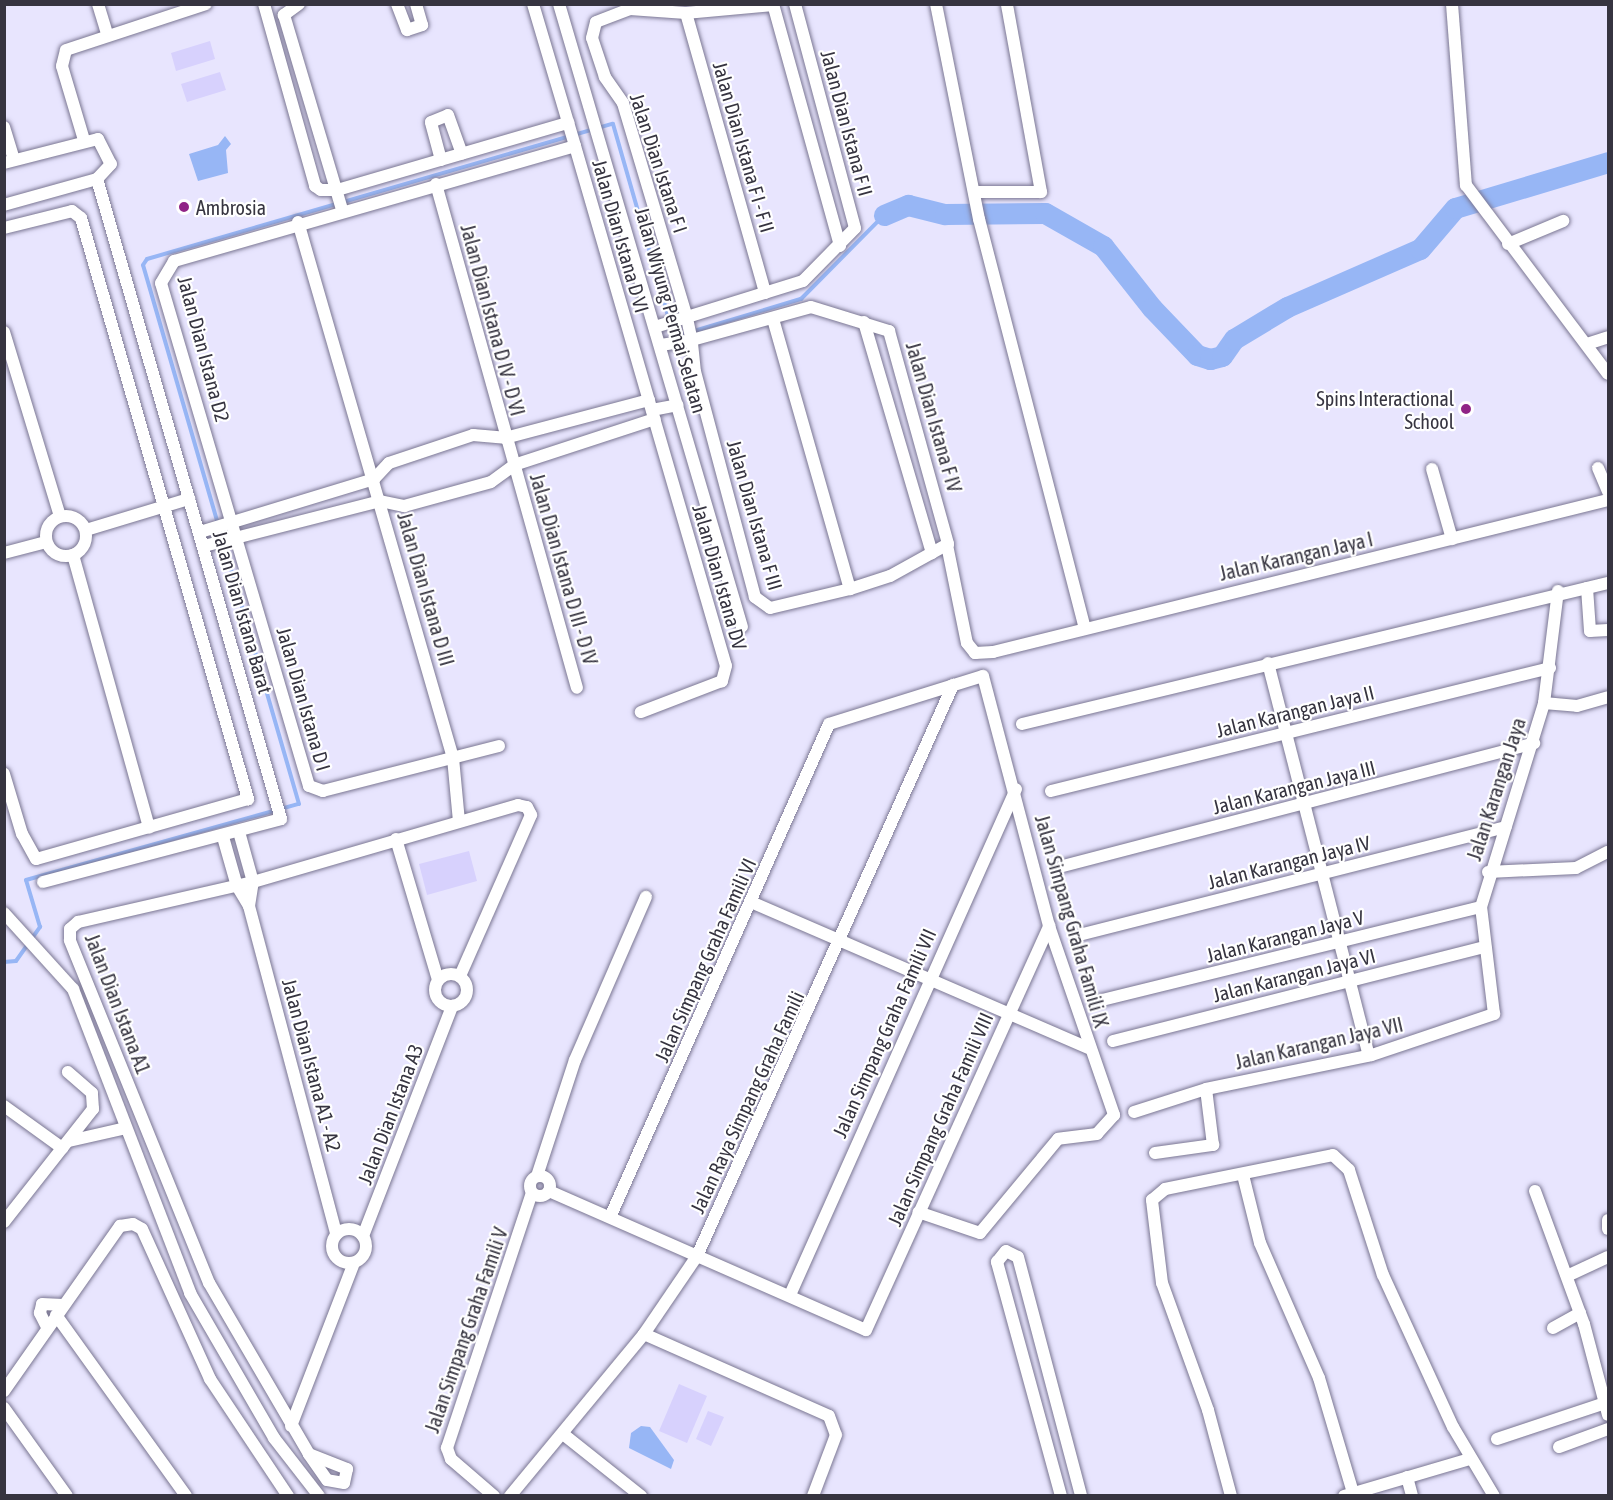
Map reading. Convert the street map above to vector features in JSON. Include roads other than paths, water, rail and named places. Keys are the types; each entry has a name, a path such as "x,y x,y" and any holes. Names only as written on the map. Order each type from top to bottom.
{"street":[{"path":"98,4 107,34"},
{"path":"84,140 62,60 73,46 206,4"},
{"path":"264,4 315,186 338,191 462,154 571,134 533,4"},
{"path":"299,4 285,15 342,208"},
{"name":"Jalan Wiyung Permai Selatan","path":"559,4 658,326 661,345 742,627"},
{"name":"Jalan Dian Istana F II","path":"658,326 685,320 803,281 840,246 855,226 795,4"},
{"path":"936,4 979,219 1085,629"},
{"path":"975,198 1041,192 1007,4"},
{"path":"1452,4 1466,185 1483,213 1587,344 1608,374"},
{"name":"Jalan Dian Istana F II","path":"686,13 773,5 840,246"},
{"path":"417,6 420,27 406,29 399,9 417,6"},
{"name":"Jalan Dian Istana F I","path":"686,13 630,9 596,22 591,38 605,77 623,103 691,339"},
{"name":"Jalan Dian Istana F I - F II","path":"686,13 765,293"},
{"path":"441,160 431,122 440,117 451,116 462,154"},
{"path":"4,127 9,161 84,140 98,139 109,151 110,170 97,179 4,205"},
{"name":"Jalan Dian Istana D VI","path":"297,222 436,184 571,134 652,410"},
{"name":"Jalan Dian Istana Barat","path":"43,882 223,837 281,819 204,531 189,499 97,179"},
{"name":"Jalan Dian Istana D IV - D VI","path":"436,184 514,465"},
{"path":"4,228 78,213 249,790 242,805 35,859 4,774"},
{"path":"1508,244 1563,221"},
{"path":"207,545 380,501 297,222"},
{"name":"Jalan Dian Istana D2","path":"230,523 162,283 163,272 174,261 297,222"},
{"name":"Jalan Dian Istana F IV","path":"661,345 773,319 811,307 864,322 891,333 948,542"},
{"path":"773,319 850,590"},
{"name":"Jalan Dian Istana F IV","path":"864,322 932,553"},
{"path":"4,332 60,516"},
{"path":"1587,344 1608,337"},
{"name":"Jalan Dian Istana F III","path":"691,339 695,372 758,602 770,608 850,590 932,553 948,542"},
{"path":"204,531 374,479 389,463 473,435 505,438 678,405"},
{"name":"Jalan Dian Istana D III - D IV","path":"577,688 514,465 652,410"},
{"name":"Jalan Dian Istana DV","path":"641,712 722,681 726,672 652,410"},
{"name":"Jalan Dian Istana D III","path":"459,821 453,758 380,501 404,506 491,482 514,465"},
{"path":"1432,469 1452,539"},
{"path":"86,530 189,499"},
{"name":"Jalan Karangan Jaya I","path":"948,542 967,643 975,653 993,652 1608,500"},
{"path":"60,516 76,518 86,530 84,545 73,555 57,554 46,542 48,526 60,516"},
{"name":"Jalan Dian Istana D I","path":"230,523 309,786 324,791 499,746"},
{"path":"4,553 46,542"},
{"path":"73,555 149,828"},
{"path":"1022,724 1558,591 1608,583"},
{"path":"1587,588 1589,630 1608,630"},
{"name":"Jalan Karangan Jaya","path":"1496,999 1485,947 1481,908 1488,872 1506,827 1534,743 1544,703 1558,591"},
{"path":"1268,663 1307,804 1369,1055"},
{"name":"Jalan Karangan Jaya II","path":"1050,791 1550,668"},
{"name":"Jalan Simpang Graha Famili IX","path":"833,721 986,678 1049,926 1088,1048 1114,1109 1110,1124 1097,1134 1058,1139 997,1219 980,1233 918,1212"},
{"name":"Jalan Raya Simpang Graha Famili","path":"510,1496 644,1334 697,1256 842,944 953,686"},
{"path":"1544,703 1577,706 1608,697"},
{"name":"Jalan Simpang Graha Famili VI","path":"611,1215 833,721"},
{"name":"Jalan Karangan Jaya III","path":"1063,866 1534,743"},
{"name":"Jalan Simpang Graha Famili VII","path":"790,1295 1016,789"},
{"name":"Jalan Dian Istana A1","path":"309,1454 209,1282 70,940 78,922 253,882 459,821 518,805 527,807 531,815 460,976"},
{"name":"Jalan Karangan Jaya IV","path":"1083,934 1506,827"},
{"name":"Jalan Dian Istana A1 - A2","path":"240,832 253,882 249,906"},
{"name":"Jalan Dian Istana A1 - A2","path":"223,837 237,886 249,906 336,1234"},
{"path":"396,839 438,980 437,998 453,1006 467,993 460,976 448,974 438,980"},
{"path":"1488,872 1576,868 1608,852"},
{"path":"549,1191 548,1179 537,1176 575,1060 646,897"},
{"path":"753,903 842,944 1088,1048"},
{"name":"Jalan Karangan Jaya V","path":"1098,1001 1481,908"},
{"path":"4,913 43,950 73,989 190,1293 274,1438 318,1496"},
{"name":"Jalan Simpang Graha Famili VIII","path":"790,1295 869,1328 918,1212 1049,926"},
{"name":"Jalan Karangan Jaya VI","path":"1113,1041 1485,947"},
{"name":"Jalan Karangan Jaya VII","path":"1134,1112 1206,1089 1369,1055 1490,1017 1496,999"},
{"name":"Jalan Dian Istana A3","path":"363,1236 453,1006"},
{"path":"4,1221 65,1144 95,1101 68,1072"},
{"path":"1155,1153 1213,1145 1206,1089"},
{"path":"4,1106 65,1144 126,1128"},
{"path":"1231,1496 1208,1410 1168,1306 1151,1206 1165,1189 1243,1176 1320,1156 1345,1162 1383,1275 1470,1459 1494,1496"},
{"name":"Jalan Simpang Graha Famili V","path":"494,1496 451,1459 447,1448 532,1193 531,1181 537,1176"},
{"path":"1243,1176 1260,1243 1319,1377 1349,1494 1470,1459"},
{"path":"532,1193 549,1191 611,1215 697,1256 790,1295"},
{"path":"1497,1439 1607,1409 1580,1313 1535,1191"},
{"path":"1608,1220 1608,1229"},
{"path":"4,1391 120,1226 142,1229 186,1335 246,1437 288,1496"},
{"path":"291,1426 354,1263 366,1249 363,1236 353,1229 336,1234 334,1255 354,1263"},
{"path":"1061,1496 997,1262 1006,1251 1018,1257 1081,1496"},
{"path":"1567,1276 1608,1257"},
{"path":"47,1327 40,1316 42,1304 60,1310 186,1496"},
{"path":"1553,1328 1580,1313"},
{"path":"644,1334 829,1416 836,1435 813,1496"},
{"path":"4,1408 67,1496"},
{"path":"1559,1447 1608,1429"},
{"path":"563,1434 640,1496"},
{"path":"1407,1477 1412,1496"}],"water":[{"path":"225,136 231,144 226,150 228,173 198,181 189,154 218,145"},
{"path":"641,1426 650,1427 674,1460 671,1469 629,1448 631,1433"}],"waterway":[{"path":"4,962 16,961 40,927 26,880 299,804 143,265 147,259 613,124 674,337 801,299 884,215"},
{"path":"884,215 908,205 945,214 1045,213 1103,246 1152,308 1197,355 1210,359 1222,356 1234,339 1287,307 1420,249 1455,208 1608,162"}],"place":[{"name":"Ambrosia","path":"184,207"},
{"name":"Spins Interactional School","path":"1466,409"}]}
